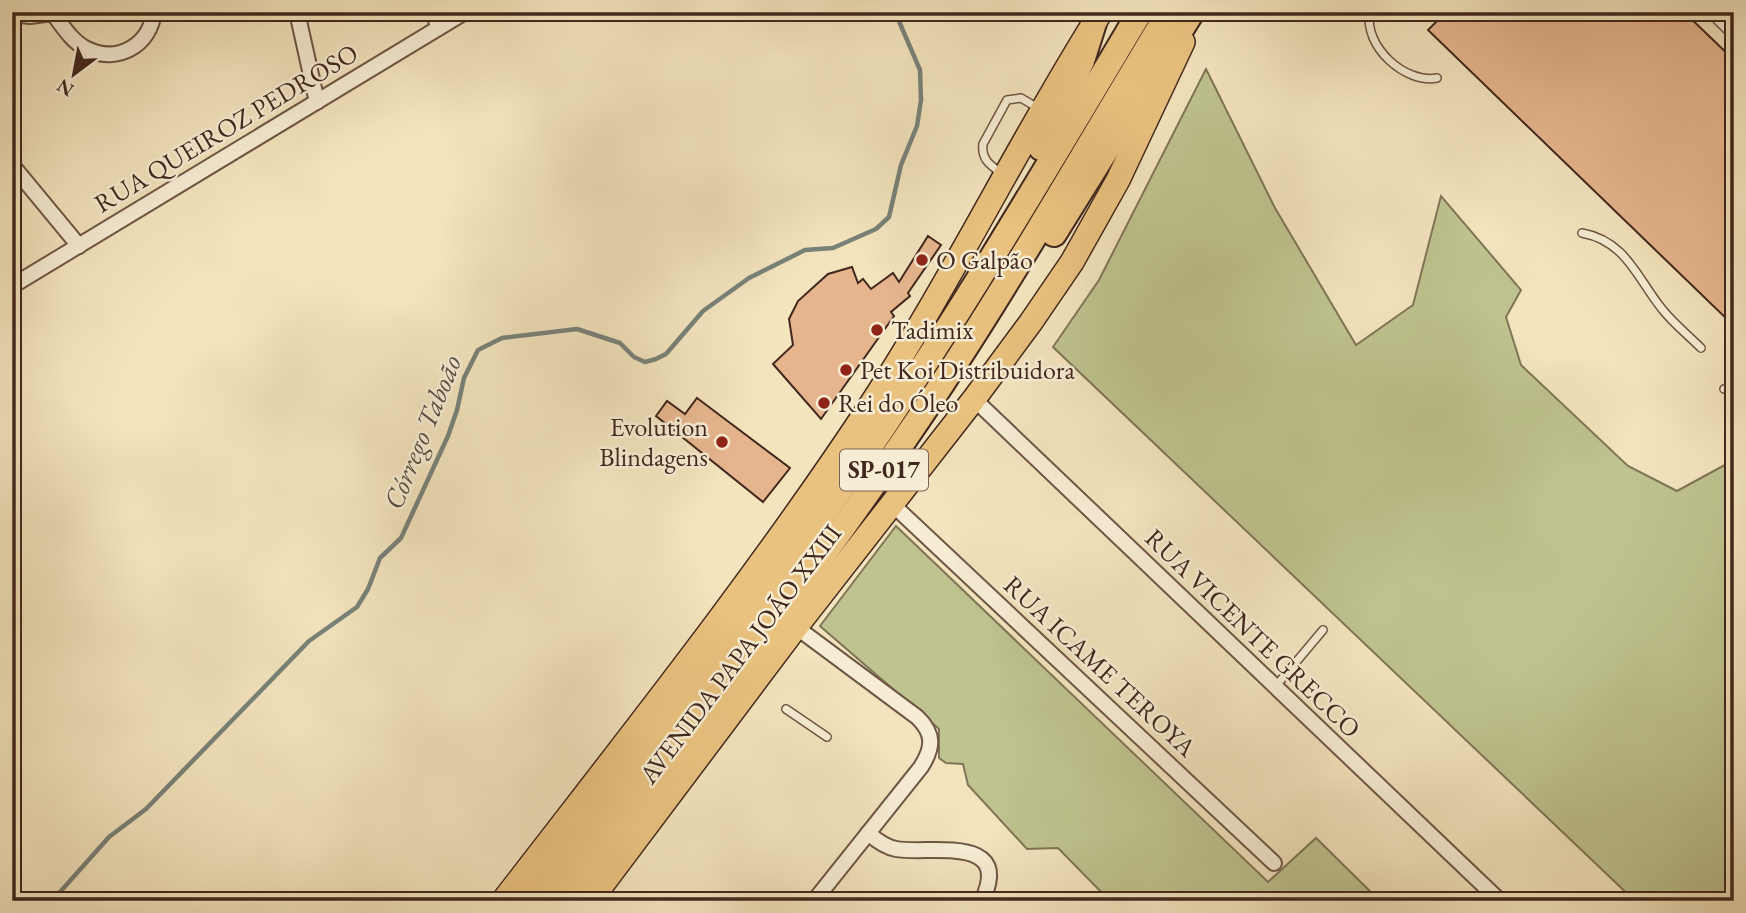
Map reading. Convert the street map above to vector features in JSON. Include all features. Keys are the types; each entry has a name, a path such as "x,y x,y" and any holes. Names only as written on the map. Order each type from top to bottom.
{"highway":[{"name":"AVENIDA PAPA JOÃO XXIII","path":"532,901 822,517 972,290 1140,12"},
{"name":"AVENIDA PAPA JOÃO XXIII","path":"561,901 847,523 908,435 992,306 1169,12"},
{"path":"992,306 1026,275 1047,246 1193,12"},
{"path":"972,290 998,229 1031,170 1073,81 1097,18"}],"main road":[{"name":"AVENIDA PAPA JOÃO XXIII","path":"590,901 796,627 974,400 1031,322 1072,261 1118,180 1175,61 1193,12"},
{"name":"AVENIDA PAPA JOÃO XXIII","path":"503,901 798,512 920,325 1097,18"}],"street":[{"path":"12,14 30,16 52,13 86,49 111,54 122,52 144,40 154,12"},
{"path":"297,12 317,102"},
{"path":"434,12 438,29"},
{"name":"RUA QUEIROZ PEDROSO","path":"12,286 465,12"},
{"path":"12,165 79,246"},
{"name":"RUA VICENTE GRECCO","path":"974,400 1500,901"},
{"name":"RUA ICAME TEROYA","path":"892,504 1274,863"},
{"path":"796,627 917,717 928,734 931,749 921,767 814,901"},
{"path":"868,833 892,848 959,850 978,857 988,871 987,890 982,901"}],"lane":[{"path":"1370,12 1368,20 1371,36 1379,50 1402,70 1425,80 1437,78"},
{"path":"1709,12 1734,37"},
{"path":"1004,176 991,166 982,153 983,144 1007,100 1021,98 1043,110"},
{"path":"1582,233 1597,235 1616,248 1638,272 1664,312 1700,348"},
{"path":"1724,389 1734,392"},
{"path":"1274,687 1323,630"},
{"path":"786,709 827,737"}],"green space":[{"path":"1206,69 1275,208 1356,345 1413,305 1441,196 1521,290 1506,317 1521,365 1628,466 1677,491 1734,460 1734,901 1635,901 1053,347 1099,280"},
{"path":"896,526 1268,882 1316,838 1380,901 1110,901 1058,848 1027,849 968,785 963,764 946,763 939,758 939,729 820,626"}],"building":[{"path":"1446,12 1684,12 1734,60 1734,326 1428,30"},
{"path":"928,236 941,245 908,293 910,296 891,312 894,316 821,419 773,364 793,345 789,319 798,301 828,274 852,267 858,283 863,279 871,289 893,273 899,282"},
{"name":"Evolution Blindagens","path":"697,398 790,468 763,502 656,416 667,401 685,414"}],"waterway":[{"name":"Córrego Taboão","path":"52,901 109,837 146,809 309,641 357,607 368,589 380,558 401,538 448,436 464,378 478,350 502,338 577,329 620,343 634,357 645,362 656,359 666,354 703,311 749,278 805,250 833,248 876,229 889,217 901,165 917,126 921,100 920,70 895,12"}],"place":[{"name":"O Galpão","path":"922,260"},
{"name":"Tadimix","path":"877,330"},
{"name":"Pet Koi Distribuidora","path":"846,370"},
{"name":"Rei do Óleo","path":"824,403"},
{"name":"Evolution Blindagens","path":"722,442"}]}
